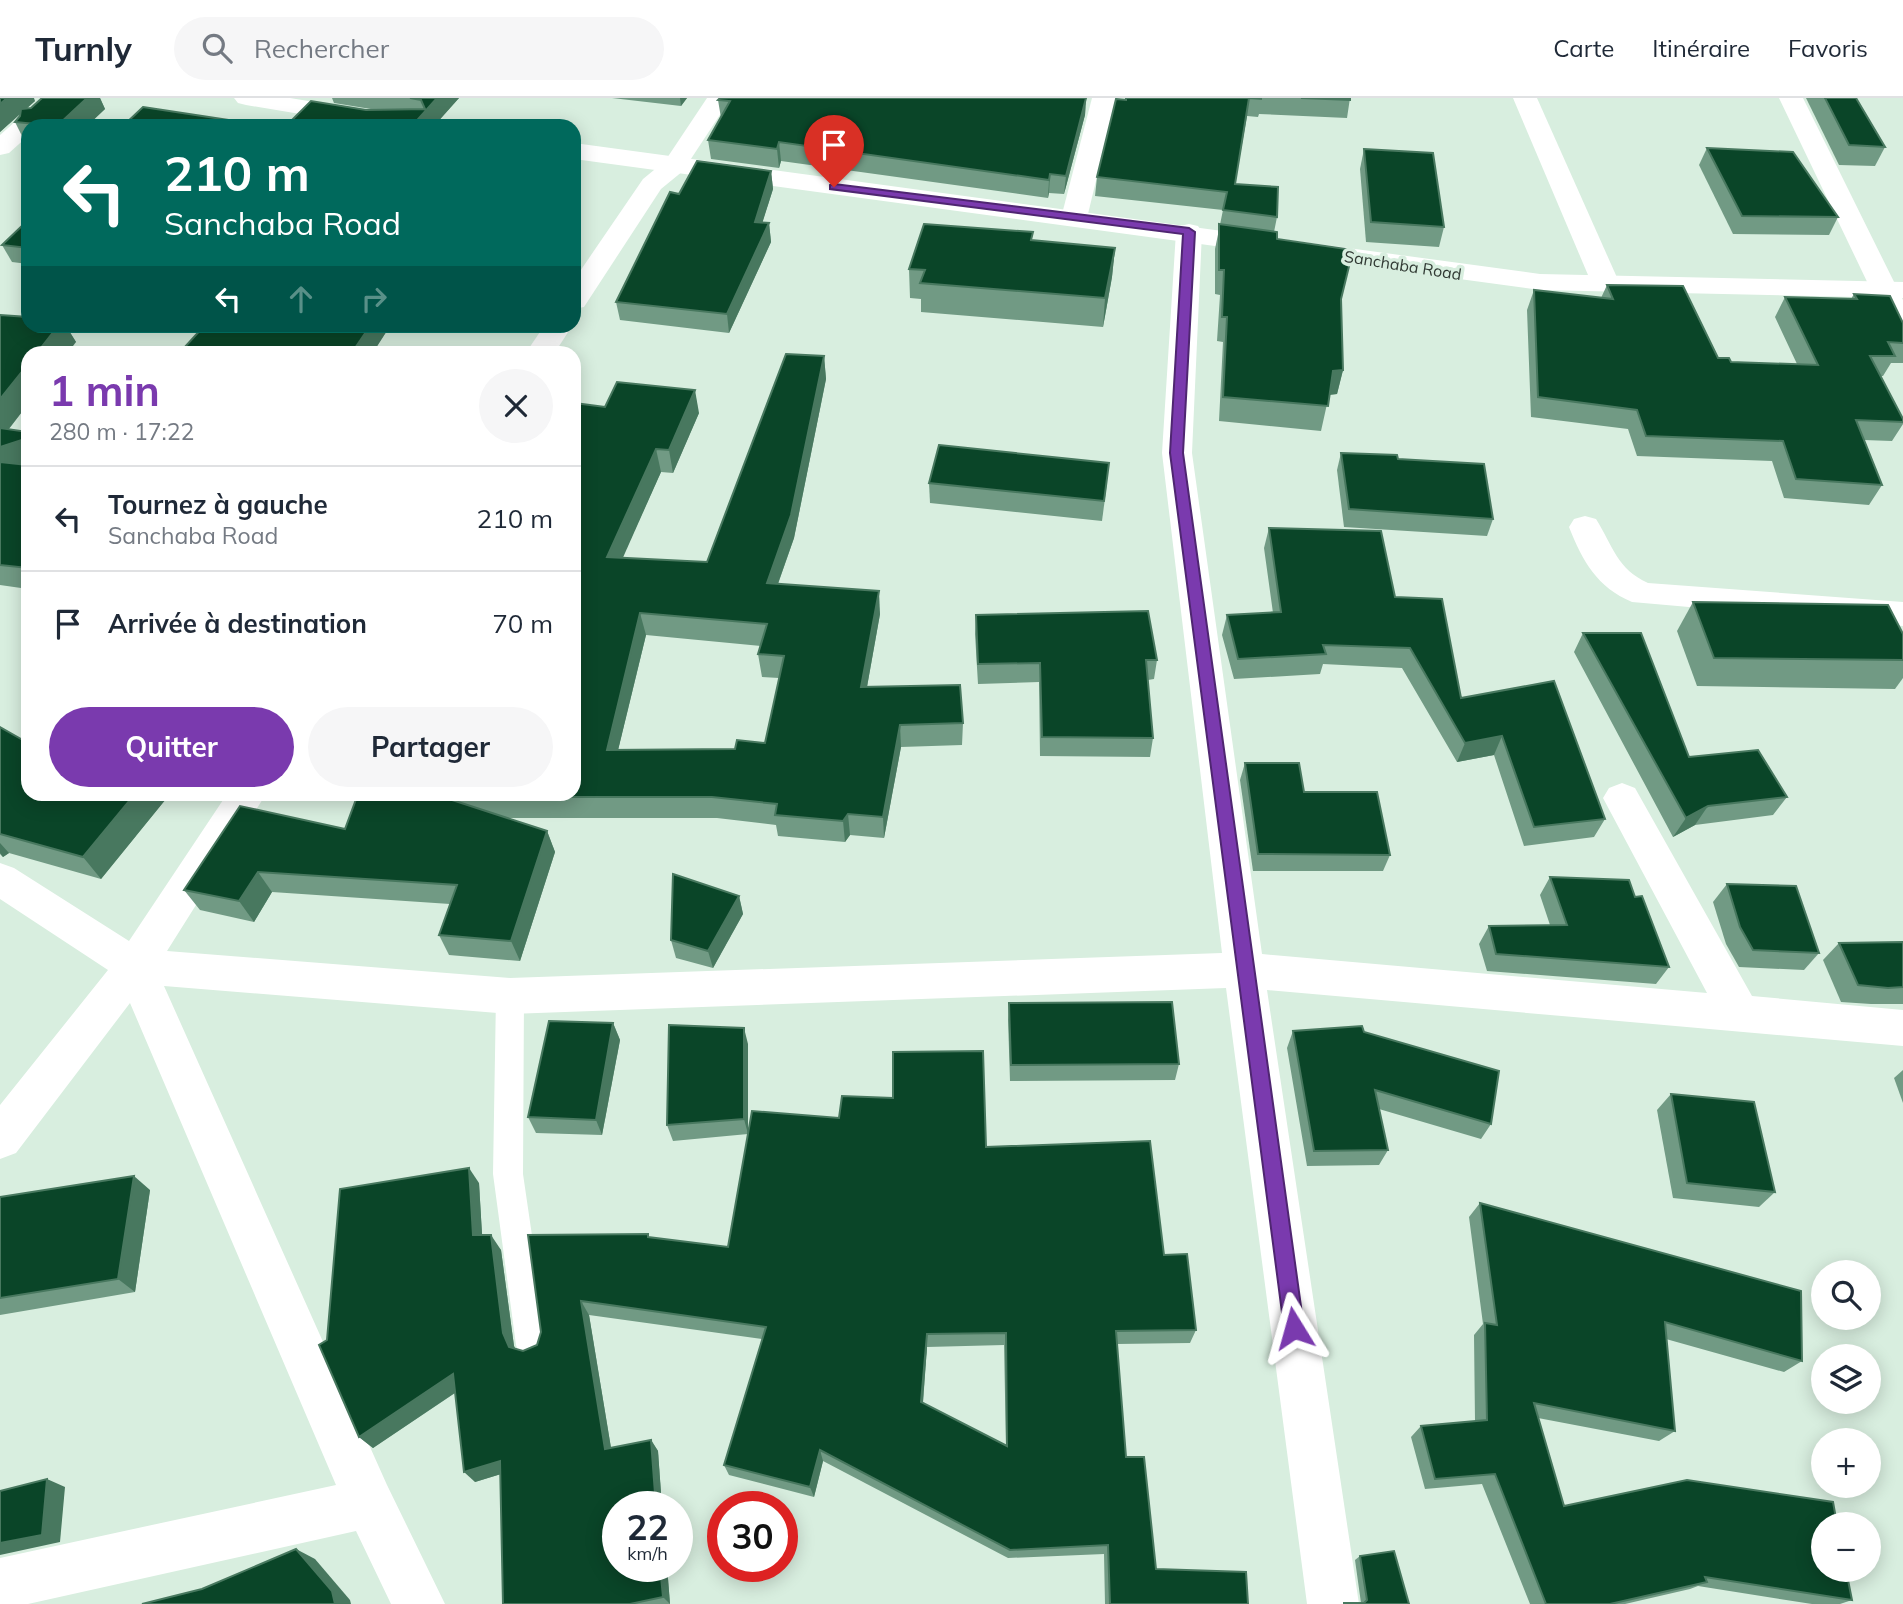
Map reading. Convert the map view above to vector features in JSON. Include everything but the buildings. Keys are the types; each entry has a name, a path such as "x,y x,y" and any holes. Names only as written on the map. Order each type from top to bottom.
{"street":[{"path":"32,119 56,98"},
{"path":"246,98 312,103 385,119"},
{"path":"581,290 652,184 674,166 719,98"},
{"path":"1074,218 1104,98"},
{"path":"1525,98 1605,282"},
{"path":"1791,98 1894,290 1903,335"},
{"path":"0,148 21,129"},
{"name":"Sanchaba Road","path":"581,152 1189,232 1464,274 1540,282 1894,290"},
{"path":"1189,232 1177,453 1244,970 1332,1604"},
{"path":"1585,527 1598,561 1620,585 1644,593 1903,614"},
{"path":"1622,799 1740,1014"},
{"path":"0,1139 135,966 243,801"},
{"path":"0,879 135,966 510,996 1244,970 1903,1028"},
{"path":"135,966 369,1503 419,1604"},
{"path":"0,1584 369,1503"}],"lane":[{"path":"510,996 508,1174 532,1345"}],"route":[{"path":"834,187 1189,232 1177,453 1244,970 1294,1328"}]}
